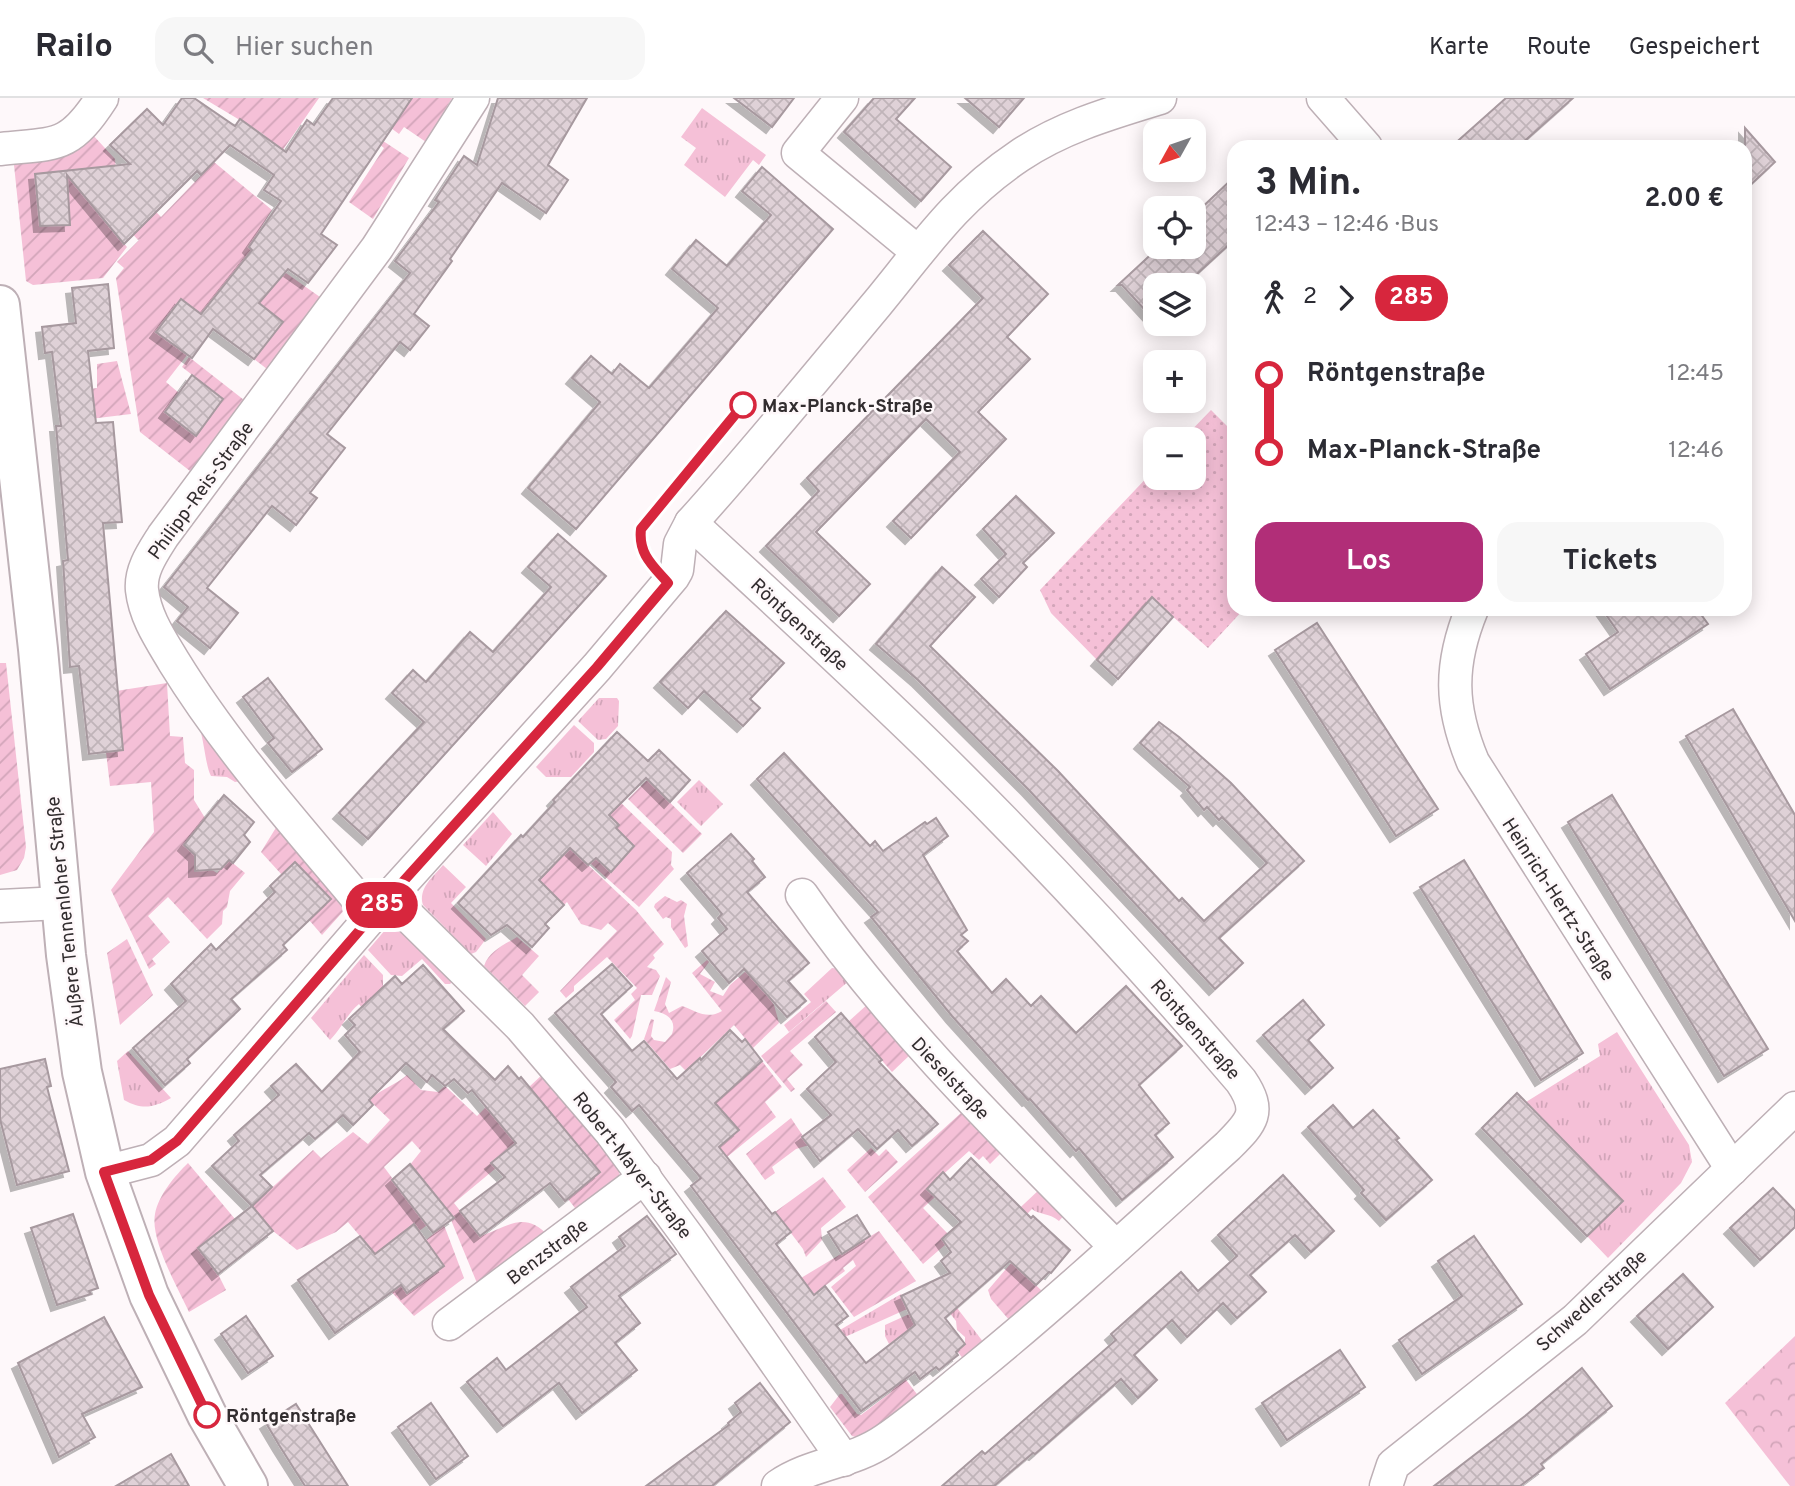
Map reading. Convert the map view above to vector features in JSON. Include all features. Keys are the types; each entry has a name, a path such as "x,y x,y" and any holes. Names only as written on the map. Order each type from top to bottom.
{"street":[{"path":"0,149 63,141 82,127 102,98"},
{"name":"Philipp-Reis-Straße","path":"381,906 276,800 192,692 149,617 141,587 149,559 163,536 370,258 473,98"},
{"path":"842,98 798,153 918,252"},
{"path":"104,1172 151,1160 177,1141 381,906 597,667 677,570 680,544 691,523 879,302 943,221 968,196 1020,156 1075,126 1160,98"},
{"path":"1323,98 1360,140"},
{"name":"Äußere Tennenloher Straße","path":"0,315 38,649 60,903 82,1072 104,1172 149,1295 207,1415 248,1486"},
{"name":"Röntgenstraße","path":"691,523 900,718 1016,834 1133,957 1248,1090 1254,1108 1247,1127 1042,1313 933,1403 885,1440 844,1460 800,1473 778,1486"},
{"name":"Heinrich-Hertz-Straße","path":"1469,616 1459,645 1454,694 1461,734 1473,762 1731,1169"},
{"name":"Dieselstraße","path":"802,895 851,964 918,1042 1116,1247"},
{"path":"0,906 60,903"},
{"name":"Robert-Mayer-Straße","path":"381,906 491,995 528,1034 610,1131 813,1412 844,1460"},
{"name":"Schwedlerstraße","path":"1385,1486 1393,1465 1575,1320 1795,1108"},
{"name":"Benzstraße","path":"449,1324 645,1177"}],"green space":[{"path":"203,98 319,98 282,151 263,134"},
{"path":"412,98 452,98 426,142 404,127 399,134 391,128"},
{"path":"702,108 766,155 759,165 753,160 725,197 684,165 696,148 681,137"},
{"path":"92,134 115,159 116,171 161,217 214,162 272,210 249,247 320,297 267,369 254,359 270,338 204,310 200,314 181,299 156,332 187,355 166,382 179,393 165,412 196,435 223,399 182,367 189,357 244,400 190,471 140,432 116,278 124,268 117,262 140,239 138,240 112,211 104,219 127,247 103,278 33,285 26,281 14,165 20,158"},
{"path":"377,137 409,158 373,219 349,202 384,148 375,141"},
{"path":"117,361 131,414 65,422 62,393 97,388 97,364"},
{"path":"1211,410 1227,426 1227,616 1238,616 1208,648 1152,598 1097,660 1051,613 1040,590 1143,482 1143,490 1206,490 1206,427 1195,427"},
{"path":"0,663 6,663 26,847 24,858 17,870 0,875"},
{"path":"167,683 170,736 183,737 185,763 194,770 194,800 205,818 184,845 195,855 195,870 212,870 217,873 229,860 245,873 230,891 222,924 207,939 168,897 148,916 170,942 152,959 156,964 149,969 111,890 154,832 151,782 110,786 106,752 123,750 116,691"},
{"path":"599,698 617,698 619,701 618,726 606,739 598,740 578,721"},
{"path":"574,725 594,743 594,752 571,777 546,777 536,767"},
{"path":"200,729 241,781 211,776"},
{"path":"647,780 702,834 683,853 628,799"},
{"path":"699,780 723,804 701,826 677,802"},
{"path":"618,800 672,852 671,865 674,869 639,907 590,863 595,857 634,846 616,828 619,825 606,813"},
{"path":"493,812 512,834 486,866 463,845"},
{"path":"277,826 347,907 322,935 309,920 331,898 295,862 282,875 261,852"},
{"path":"570,848 636,910 664,944 653,955 655,958 647,967 656,970 660,976 652,995 641,995 630,1039 614,1020 635,1000 631,994 637,988 607,957 574,986 574,991 566,998 560,991 617,931 608,923 601,930 581,924 567,902 564,905 531,873 552,867"},
{"path":"443,865 466,887 451,903 486,939 476,952 471,954 423,905 424,888"},
{"path":"665,896 687,904 684,916 688,946 685,948 671,927 671,919 663,919 654,907"},
{"path":"400,927 456,978 450,984 445,984 422,959 402,976 391,975 368,950 386,929"},
{"path":"517,937 539,956 522,975 539,992 525,1006 484,966 493,952"},
{"path":"127,939 153,995 120,1025 107,953"},
{"path":"364,955 383,975 383,995 365,1012 359,1004 330,1040 311,1018"},
{"path":"707,960 709,962 700,974 715,982 710,991 723,996 730,985 753,965 774,991 768,996 774,1005 779,1023 753,1048 734,1025 686,1071 680,1065 670,1069 644,1039 651,1019 654,1020 651,1036 654,1040 665,1042 672,1034 673,1025 670,1018 654,1011 666,977 671,982 665,1004 669,1013 682,1006 706,1015 722,1011 692,973"},
{"path":"832,968 841,969 850,980 789,1032 784,1025 811,1002 804,994"},
{"path":"826,1001 836,1012 790,1051 803,1065 787,1079 795,1089 791,1092 761,1056"},
{"path":"869,1003 912,1053 892,1072 848,1022"},
{"path":"1617,1032 1689,1145 1692,1162 1681,1183 1608,1258 1587,1236 1623,1201 1526,1102 1600,1056 1598,1044"},
{"path":"128,1051 171,1098 148,1107 124,1100 117,1061"},
{"path":"762,1061 782,1087 765,1102 776,1117 727,1157 719,1148 739,1130 695,1092 738,1082"},
{"path":"544,1073 619,1163 616,1185 592,1209 575,1208 568,1199 600,1172 570,1136 550,1183 539,1192 506,1151 491,1162 496,1168 454,1203 480,1236 524,1222 532,1224 550,1237 486,1282 477,1283 451,1220 409,1166 421,1151 412,1141 384,1167 427,1225 401,1245 395,1239 377,1253 444,1266 426,1240 444,1225 464,1278 414,1316 353,1251 364,1241 348,1222 336,1232 297,1250 273,1231 252,1206 313,1150 321,1158 353,1132 368,1144 390,1120 369,1100 407,1075 421,1090 438,1092 445,1086 477,1116 486,1107 517,1143 552,1114 529,1087"},
{"path":"961,1113 973,1126 976,1123 1004,1150 990,1164 983,1156 979,1160 969,1151 927,1189 935,1197 923,1208 948,1234 942,1239 946,1244 923,1264 868,1197"},
{"path":"791,1118 809,1145 796,1149 772,1167 775,1173 765,1180 746,1154"},
{"path":"871,1148 879,1156 886,1149 898,1162 865,1192 847,1170"},
{"path":"188,1163 235,1219 199,1248 226,1290 189,1312 166,1264 155,1225 160,1199"},
{"path":"823,1177 846,1207 821,1228 822,1240 806,1257 775,1212"},
{"path":"1041,1188 1066,1213 1059,1221 1032,1209 1001,1240 994,1232"},
{"path":"879,1231 916,1281 854,1317 831,1287 856,1266 853,1260 843,1268 845,1271 814,1294 801,1278"},
{"path":"1012,1262 1043,1292 1010,1321 991,1299 988,1290"},
{"path":"901,1294 907,1309 845,1337 840,1330"},
{"path":"951,1300 984,1343 964,1360 957,1351 965,1344 965,1337 957,1330 956,1321 945,1307 889,1344 885,1336 885,1325 927,1306"},
{"path":"1795,1336 1795,1486 1790,1486 1725,1403"},
{"path":"903,1376 920,1398 888,1425 869,1435 852,1436 830,1407 842,1394 857,1414 861,1415 890,1393"}],"building":[{"path":"182,98 194,98 235,126 240,119 286,152 307,120 314,125 333,98 412,98 321,234 337,245 308,283 288,269 259,303 283,322 254,359 213,329 192,358 156,332 181,299 201,314 252,250 249,247 281,201 264,190 274,175 230,145 201,175 197,171 124,244 67,175 70,225 40,226 35,174 130,164 110,145 147,109 163,125"},
{"path":"498,98 587,98 548,165 568,180 546,213 502,183 414,314 429,326 410,350 400,342 327,434 345,448 310,493 317,498 296,525 272,506 207,588 238,613 210,648 177,621 188,607 164,587 410,273 395,261 439,202 435,200 464,156 477,165"},
{"path":"734,98 794,98 772,127"},
{"path":"874,98 915,98 896,119 951,167 921,201 844,132"},
{"path":"965,98 1024,98 999,127"},
{"path":"1506,98 1573,98 1526,140 1459,140"},
{"path":"1745,128 1775,162 1752,183 1752,140 1745,140"},
{"path":"762,167 833,229 576,529 528,488 600,402 572,378 591,356 612,374 620,364 649,388 718,308 672,269 696,240 727,266 771,215 742,191"},
{"path":"1227,184 1227,246 1198,273 1143,273 1143,308 1122,285 1118,285 1146,259 1206,259 1206,204"},
{"path":"983,231 1048,294 1007,337 1030,359 978,412 1006,439 911,538 893,521 960,452 926,419 816,532 870,584 839,616 766,546 819,491 807,478 983,298 949,265"},
{"path":"108,284 114,348 88,351 96,423 113,422 122,522 103,523 123,750 89,754 79,666 70,667 63,561 68,560 56,426 61,426 52,352 45,353 42,327 76,323 72,288"},
{"path":"192,375 223,399 196,436 165,412"},
{"path":"1016,496 1054,533 1023,563 1027,567 999,597 981,579 1006,554 983,529"},
{"path":"558,534 606,576 368,839 339,813 424,722 392,693 413,670 426,682 470,632 493,652 551,587 528,567"},
{"path":"942,567 975,597 930,646 1058,771 1179,901 1182,898 1204,921 1267,863 1222,817 1219,820 1207,807 1204,810 1187,790 1190,787 1140,743 1159,722 1231,783 1304,861 1219,938 1243,963 1215,989 1028,789 918,680 876,644"},
{"path":"1152,597 1173,617 1118,679 1097,660"},
{"path":"726,611 784,663 750,699 760,708 743,726 704,691 688,708 660,682"},
{"path":"1607,616 1702,616 1708,624 1610,689 1586,654 1618,632"},
{"path":"1317,623 1438,809 1396,836 1275,650"},
{"path":"268,678 322,749 292,772 268,743 274,738 243,697"},
{"path":"1733,709 1795,815 1795,921 1686,736"},
{"path":"617,732 648,761 659,750 690,780 670,802 646,778 609,815 619,825 616,828 634,846 611,872 596,858 588,865 570,848 539,880 564,905 545,924 549,928 532,947 507,925 491,935 458,903 521,835 523,837 555,802 553,800"},
{"path":"784,753 870,846 875,841 883,851 925,822 927,824 936,818 948,836 923,855 967,930 961,935 968,941 957,951 992,993 1006,979 1031,1006 1041,996 1076,1033 1126,986 1182,1046 1139,1085 1169,1123 1155,1135 1173,1157 1122,1200 1079,1148 1076,1151 952,1016 871,917 878,912 757,779"},
{"path":"224,795 254,822 244,835 250,842 233,863 229,860 221,869 195,871 195,855 184,845"},
{"path":"1612,795 1768,1049 1724,1076 1568,822"},
{"path":"731,834 754,859 752,861 765,877 747,892 809,963 788,981 806,1001 787,1017 744,969 729,983 702,951 727,929 718,918 722,914 687,873"},
{"path":"1464,860 1583,1053 1541,1080 1420,887"},
{"path":"295,862 331,899 283,945 287,950 231,999 240,1009 187,1059 190,1063 165,1085 133,1048 186,1001 171,984 211,944 216,950 275,892 270,886"},
{"path":"612,964 632,986 601,1014 632,1051 644,1041 677,1079 700,1058 701,1060 730,1030 742,1042 745,1039 762,1061 715,1103 739,1130 719,1147 772,1214 775,1212 791,1232 776,1244 814,1295 825,1286 848,1316 836,1325 866,1363 915,1325 901,1296 950,1273 941,1261 951,1252 942,1239 961,1222 927,1189 943,1172 950,1180 971,1158 1031,1218 1033,1216 1070,1250 1051,1273 1036,1285 1010,1261 945,1318 965,1344 956,1352 958,1355 939,1370 936,1367 920,1379 915,1372 861,1411 691,1186 701,1178 639,1105 632,1111 611,1087 616,1082 555,1013"},
{"path":"423,965 464,1011 443,1029 495,1080 508,1066 519,1079 521,1077 600,1172 565,1201 550,1183 480,1236 460,1211 505,1177 491,1163 516,1143 472,1090 468,1093 454,1079 445,1086 432,1075 427,1082 406,1063 369,1100 373,1105 353,1125 343,1115 315,1139 309,1133 260,1175 272,1187 252,1206 212,1166 239,1141 234,1135 279,1095 271,1086 296,1064 322,1092 360,1052 345,1035 355,1025 349,1019 395,976 402,984"},
{"path":"1303,1000 1324,1025 1308,1040 1333,1068 1311,1088 1263,1035"},
{"path":"841,1013 882,1060 879,1062 938,1124 912,1146 898,1130 877,1149 858,1129 820,1161 802,1137 831,1115 807,1089 836,1062 815,1037"},
{"path":"45,1059 51,1086 47,1087 69,1171 17,1185 0,1119 0,1069"},
{"path":"1517,1093 1623,1201 1587,1236 1482,1128"},
{"path":"1333,1105 1353,1128 1373,1110 1432,1180 1386,1220 1361,1193 1364,1190 1308,1127"},
{"path":"410,1164 454,1218 433,1233 392,1180"},
{"path":"1283,1175 1334,1231 1311,1252 1295,1235 1250,1275 1266,1292 1237,1318 1223,1303 1187,1337 1172,1320 1134,1355 1157,1380 1138,1398 1121,1379 994,1486 942,1486 982,1451 985,1454 1116,1340 1111,1334 1181,1272 1198,1291 1237,1256 1218,1235"},
{"path":"1773,1188 1795,1211 1795,1227 1760,1260 1730,1228"},
{"path":"252,1206 273,1231 218,1274 198,1248"},
{"path":"73,1214 98,1288 89,1291 91,1294 57,1305 31,1228"},
{"path":"857,1215 870,1236 842,1254 828,1232"},
{"path":"647,1216 676,1254 619,1296 640,1323 615,1343 637,1370 582,1413 559,1383 503,1426 467,1382 497,1358 506,1370 587,1307 571,1287 625,1246 619,1237"},
{"path":"414,1224 444,1266 407,1293 401,1285 335,1333 298,1280 360,1236 375,1254"},
{"path":"1474,1236 1522,1304 1422,1374 1399,1340 1462,1296 1438,1261"},
{"path":"1683,1274 1713,1307 1668,1349 1637,1316"},
{"path":"246,1316 273,1356 248,1373 221,1334"},
{"path":"104,1317 142,1387 82,1414 95,1437 59,1457 18,1363"},
{"path":"1340,1350 1365,1387 1287,1440 1262,1403"},
{"path":"1582,1368 1612,1406 1541,1464 1544,1468 1520,1486 1434,1486 1525,1416"},
{"path":"760,1383 790,1422 712,1486 646,1486 729,1425 741,1412 735,1403"},
{"path":"431,1403 468,1456 436,1479 398,1427"},
{"path":"296,1404 348,1486 305,1486 279,1445 266,1423"},
{"path":"171,1454 189,1486 116,1486"}],"bus line":[{"name":"285","path":"207,1415 149,1295 104,1172 151,1160 177,1141 372,916 597,667 668,583 642,552 641,529 743,405"}],"place":[{"name":"Max-Planck-Straße","path":"743,405"},
{"name":"Röntgenstraße","path":"207,1415"}]}
